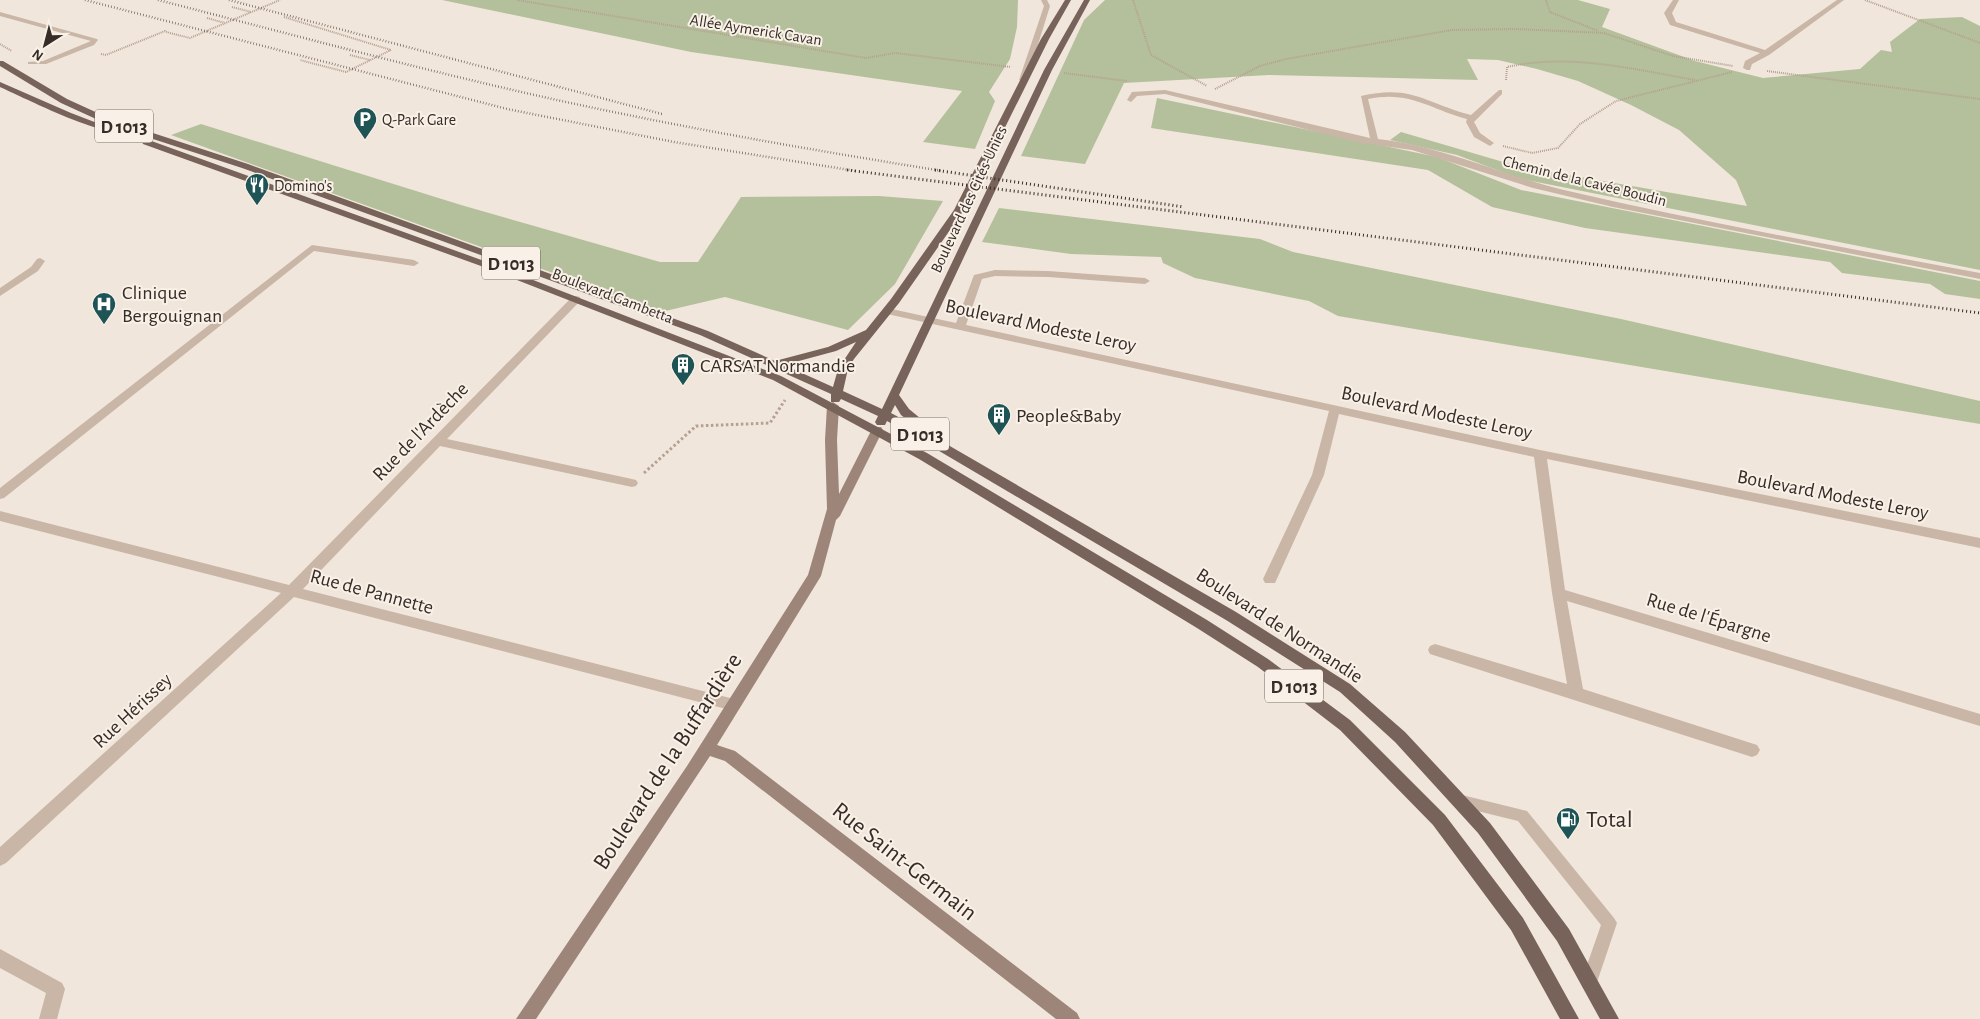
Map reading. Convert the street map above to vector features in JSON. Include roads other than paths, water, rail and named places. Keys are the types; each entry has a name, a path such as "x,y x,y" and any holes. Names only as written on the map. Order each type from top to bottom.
{"main road":[{"name":"Boulevard des Cités-Unies","path":"833,406 836,392 849,358 887,311 960,210 1021,87 1068,0"},
{"name":"Boulevard des Cités-Unies","path":"877,430 1048,70 1088,0"},
{"name":"D 1013","path":"0,63 64,102 110,122 245,166 704,333 884,414 956,454"},
{"path":"0,71 11,70"},
{"name":"Boulevard Gambetta","path":"0,84 68,115 268,185 576,298 728,357 794,386 923,456"},
{"path":"775,364 832,349 868,333"},
{"path":"893,394 905,412 956,454"},
{"name":"Boulevard de la Buffardière","path":"832,521 833,406"},
{"name":"Boulevard de la Buffardière","path":"525,1019 706,748 814,576 832,521 877,430"},
{"name":"Boulevard de Normandie","path":"956,454 1231,616 1345,688 1400,737 1484,828 1562,934 1610,1019"},
{"name":"Boulevard de Normandie","path":"923,456 1210,629 1263,663 1345,725 1439,820 1517,924 1570,1019"},
{"name":"Rue Saint-Germain","path":"706,748 730,756 1071,1019"}],"street":[{"path":"1021,87 1048,6 1044,0"},
{"path":"1676,0 1668,13 1673,22 1694,31 1766,53"},
{"path":"1747,68 1748,63 1766,53 1841,0"},
{"name":"Chemin de la Cavée Boudin","path":"1131,100 1136,94 1165,92 1361,140 1448,156 1521,183 1619,206 1980,276"},
{"path":"1374,141 1374,127 1366,113 1364,98 1384,92 1408,94 1454,114 1472,118"},
{"path":"1490,143 1478,137 1472,130 1470,122 1499,92"},
{"path":"0,495 312,248 414,263"},
{"path":"0,293 35,269 40,262"},
{"path":"960,327 978,277 995,274 1048,274 1145,281"},
{"name":"Rue de l'Ardèche","path":"292,591 576,298"},
{"name":"Boulevard Modeste Leroy","path":"887,311 1540,454 1980,543"},
{"path":"1270,579 1318,475 1335,410"},
{"path":"438,441 632,483"},
{"path":"1540,454 1559,593 1576,694"},
{"name":"Rue de Pannette","path":"0,516 734,705"},
{"name":"Rue Hérissey","path":"0,858 292,591"},
{"name":"Rue de l'Épargne","path":"1559,593 1980,720"},
{"path":"1435,650 1752,750"},
{"path":"0,958 56,990 48,1019"}],"lane":[{"path":"0,14 94,40 92,44 44,63 30,64"},
{"path":"44,63 57,67"},
{"path":"1458,800 1522,816 1609,923 1589,982"}],"railway":[{"path":"85,0 507,109 674,142 856,171"},
{"path":"158,0 413,66 566,102 754,139 943,171"},
{"path":"229,0 662,114"},
{"path":"847,170 1980,313"},
{"path":"935,170 1184,207"}],"place":[{"name":"Q-Park Gare","path":"365,140"},
{"name":"Domino's","path":"257,206"},
{"name":"Clinique Bergouignan","path":"104,325"},
{"name":"CARSAT Normandie","path":"683,386"},
{"name":"People&Baby","path":"999,436"},
{"name":"Total","path":"1568,840"}]}
